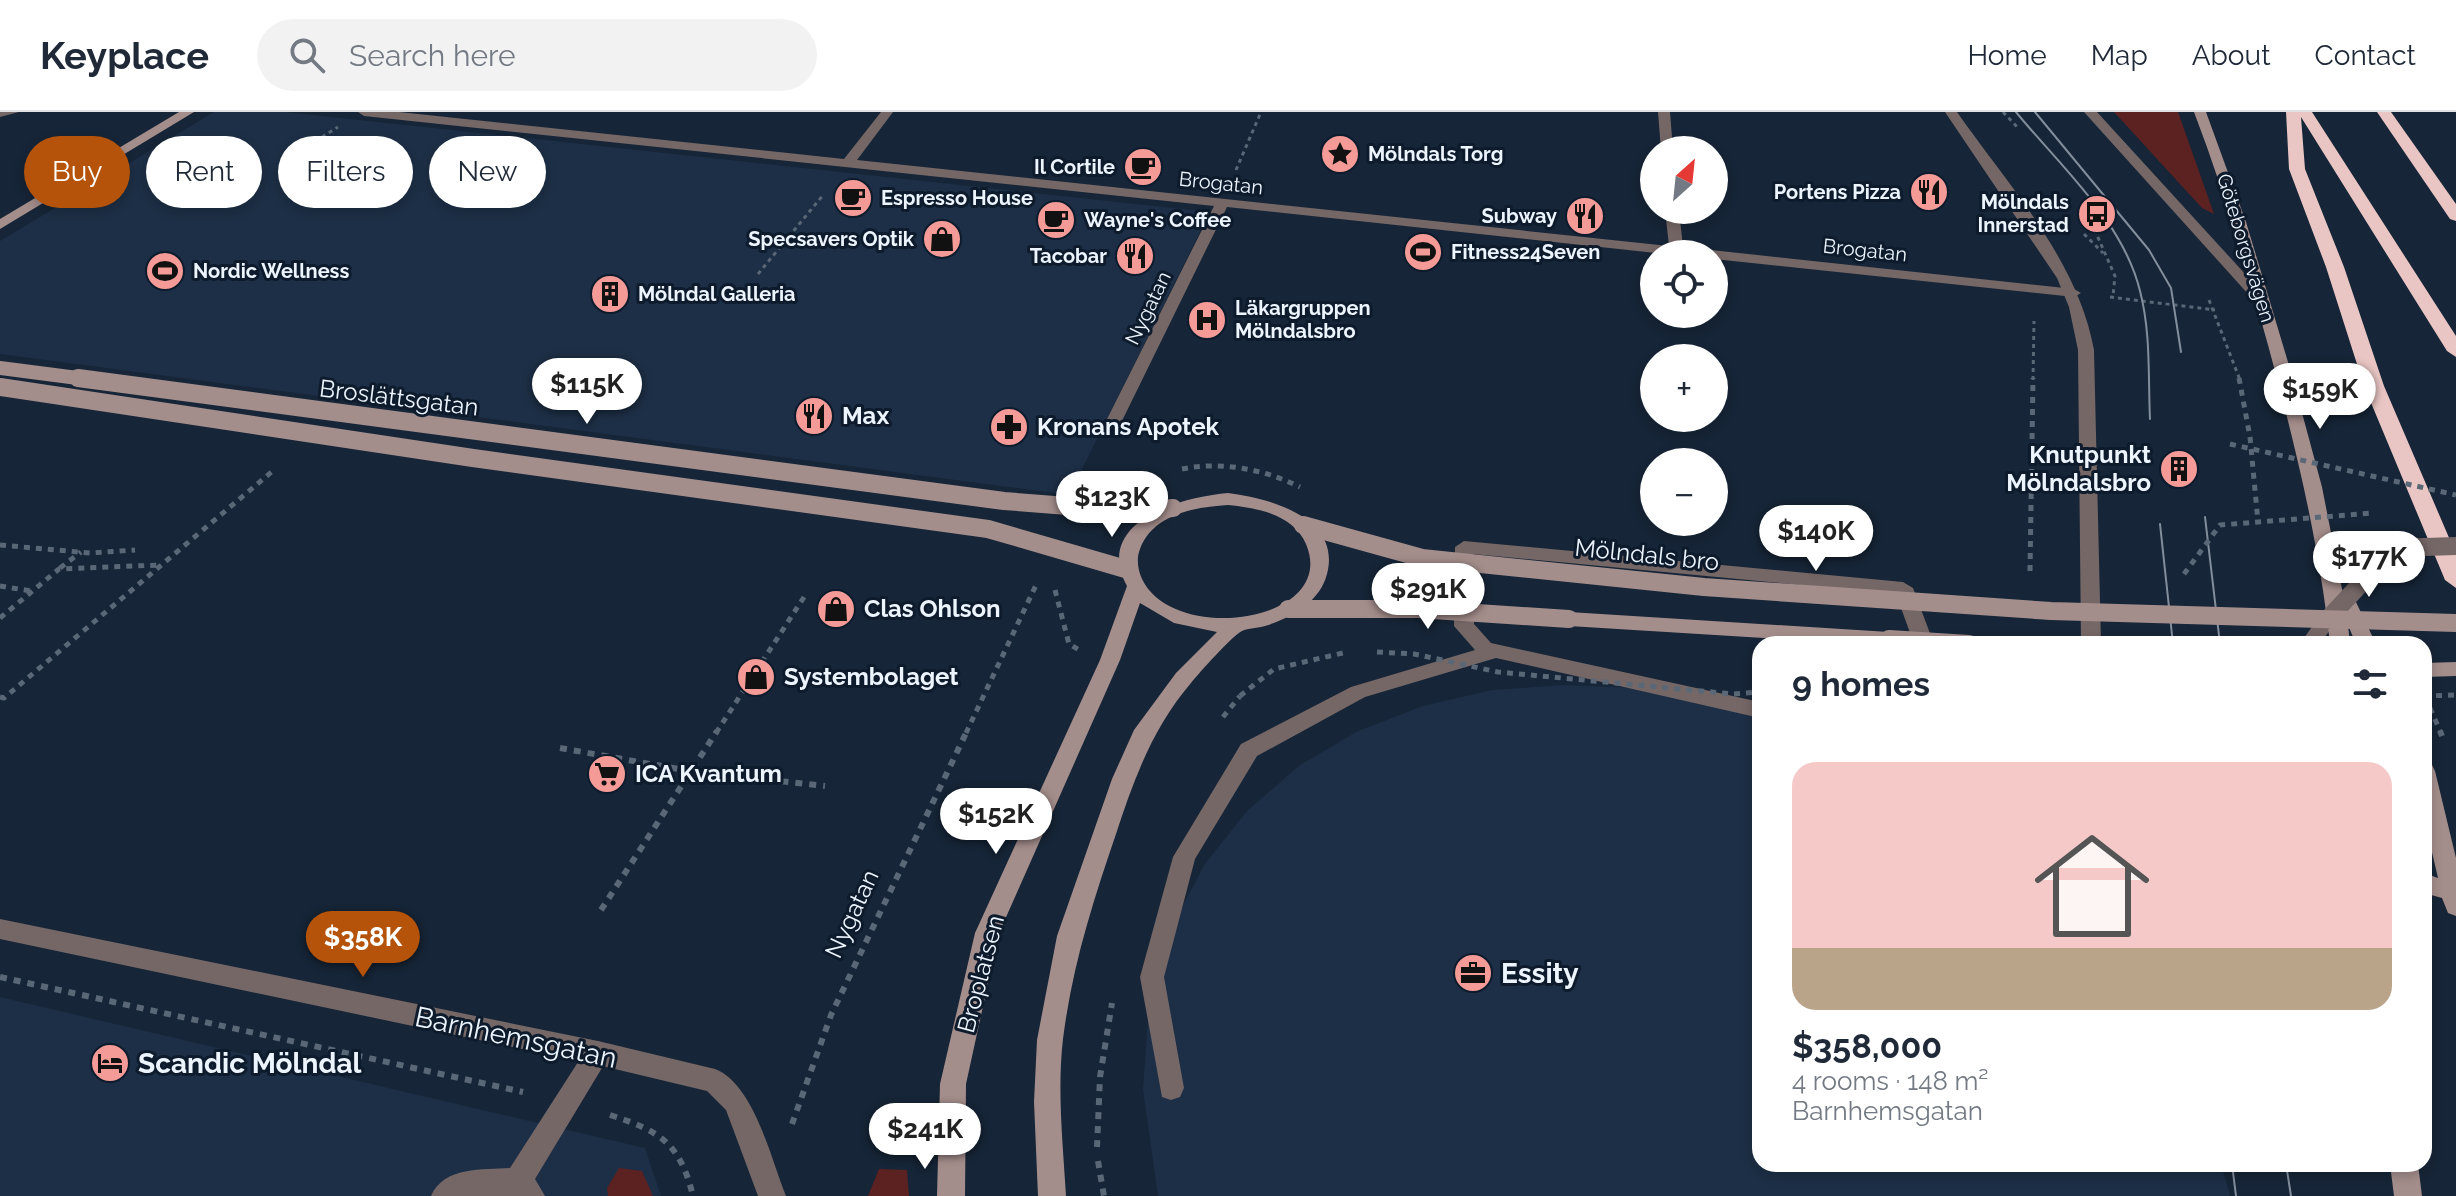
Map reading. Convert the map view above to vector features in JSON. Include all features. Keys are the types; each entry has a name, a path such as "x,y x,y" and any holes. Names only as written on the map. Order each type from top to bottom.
{"highway":[{"path":"2293,112 2297,169 2335,267 2374,386 2456,580"},
{"path":"2305,112 2456,351"},
{"path":"2384,112 2456,216"}],"street":[{"path":"0,113 13,112"},
{"path":"0,225 188,112"},
{"name":"Brogatan","path":"364,112 1640,246"},
{"path":"848,163 887,112"},
{"path":"1664,112 1666,136"},
{"path":"1951,112 2074,293 2086,350 2091,636"},
{"path":"2090,112 2263,302"},
{"name":"Göteborgsvägen","path":"2200,112 2231,187 2295,414 2333,572 2339,636"},
{"name":"Nygatan","path":"1109,431 1222,203"},
{"name":"Brogatan","path":"1728,256 2074,293"},
{"name":"Broslättsgatan","path":"0,368 1004,501 1132,511 1173,508"},
{"name":"Broslättsgatan","path":"0,387 473,458 988,529 1132,578"},
{"path":"1200,500 1257,502 1283,511 1303,525 1315,541 1320,559 1318,578 1307,595 1288,609 1263,620 1236,625 1186,620 1165,612 1132,578 1129,551 1138,534 1173,508 1200,500"},
{"name":"Mölndals bro","path":"1303,525 1422,558 1704,587 2051,611 2456,623"},
{"path":"2316,636 2394,548 2456,546"},
{"path":"1752,708 1538,663 1484,648 1464,626 1464,547 1903,588 1921,636"},
{"name":"Göteborgsvägen","path":"2333,572 2362,636"},
{"name":"Broplatsen","path":"951,1196 953,1084 987,933 1110,660 1132,578"},
{"path":"1288,609 1418,609 1843,636"},
{"path":"1052,1196 1047,1102 1050,1040 1069,936 1123,779 1145,730 1183,678 1236,625"},
{"path":"1171,1088 1152,977 1184,857 1249,750 1358,692 1496,651"},
{"path":"2432,670 2456,669"},
{"path":"2432,805 2454,899"},
{"path":"2432,887 2454,899"},
{"name":"Barnhemsgatan","path":"0,929 598,1053 715,1081 736,1102 771,1192"},
{"path":"445,1196 459,1186 524,1188 598,1053"},
{"path":"2405,1172 2408,1196"}],"path":[{"path":"1222,203 1261,112"},
{"path":"2003,112 2019,129"},
{"path":"758,274 848,163"},
{"path":"2088,215 2115,276 2113,297"},
{"path":"2030,583 2035,288"},
{"path":"2074,293 2215,310"},
{"path":"2239,371 2253,450 2258,522"},
{"path":"2230,444 2456,495"},
{"path":"1171,472 1192,466 1234,469 1287,479 1311,492"},
{"path":"0,697 4,698 279,467"},
{"path":"2183,575 2220,525 2380,512"},
{"path":"0,545 81,552 135,550"},
{"path":"0,618 81,552"},
{"path":"59,569 161,565"},
{"path":"2026,567 2042,568"},
{"path":"0,586 32,591"},
{"path":"601,910 806,594"},
{"path":"1240,696 1274,669 1349,651 1414,654 1514,673 1733,694 1752,693"},
{"name":"Nygatan","path":"771,1192 831,1015 995,669"},
{"path":"2432,696 2456,695"},
{"path":"560,748 690,771 825,786"},
{"path":"0,977 570,1103 657,1130 687,1165 693,1196"},
{"path":"1100,1077 1096,1117 1104,1196"}],"shaded area":[{"name":"Mölndal Galleria","path":"214,112 285,112 507,136 429,136 429,208 546,208 546,140 1210,212 1069,495 0,354 0,241 55,208 130,208 130,163 146,153 146,208 262,208 262,136 174,136"},
{"path":"2114,112 2178,112 2214,214 2202,208"},
{"name":"Essity","path":"1564,685 1638,688 1752,714 1752,1172 2223,1172 2230,1196 1158,1196 1143,1090 1149,1006 1170,931 1204,865 1247,811 1300,765 1358,731 1423,706 1492,690"},
{"name":"Scandic Mölndal","path":"0,997 645,1148 661,1196 0,1196"},
{"path":"619,1168 642,1171 653,1196 608,1196 607,1188"},
{"path":"879,1169 907,1170 909,1196 868,1196"}],"tram line":[{"path":"2016,112 2105,218 2132,265 2146,323 2150,419"},
{"path":"2035,112 2149,250 2171,288 2181,352"},
{"path":"2205,517 2219,636"},
{"path":"2160,524 2172,636"},
{"path":"2233,1172 2236,1196"},
{"path":"2287,1172 2291,1196"}],"place":[{"name":"Mölndals Torg","path":"1340,154"},
{"name":"Il Cortile","path":"1143,167"},
{"name":"Portens Pizza","path":"1929,192"},
{"name":"Espresso House","path":"853,198"},
{"name":"Mölndals Innerstad","path":"2097,214"},
{"name":"Subway","path":"1585,216"},
{"name":"Wayne's Coffee","path":"1056,220"},
{"name":"Specsavers Optik","path":"942,239"},
{"name":"Fitness24Seven","path":"1423,252"},
{"name":"Tacobar","path":"1135,256"},
{"name":"Nordic Wellness","path":"165,271"},
{"name":"Mölndal Galleria","path":"610,294"},
{"name":"Läkargruppen Mölndalsbro","path":"1207,320"},
{"name":"Max","path":"814,416"},
{"name":"Kronans Apotek","path":"1009,427"},
{"name":"Knutpunkt Mölndalsbro","path":"2179,469"},
{"name":"Clas Ohlson","path":"836,609"},
{"name":"Systembolaget","path":"756,677"},
{"name":"ICA Kvantum","path":"607,774"},
{"name":"Essity","path":"1473,973"},
{"name":"Scandic Mölndal","path":"110,1063"}]}
